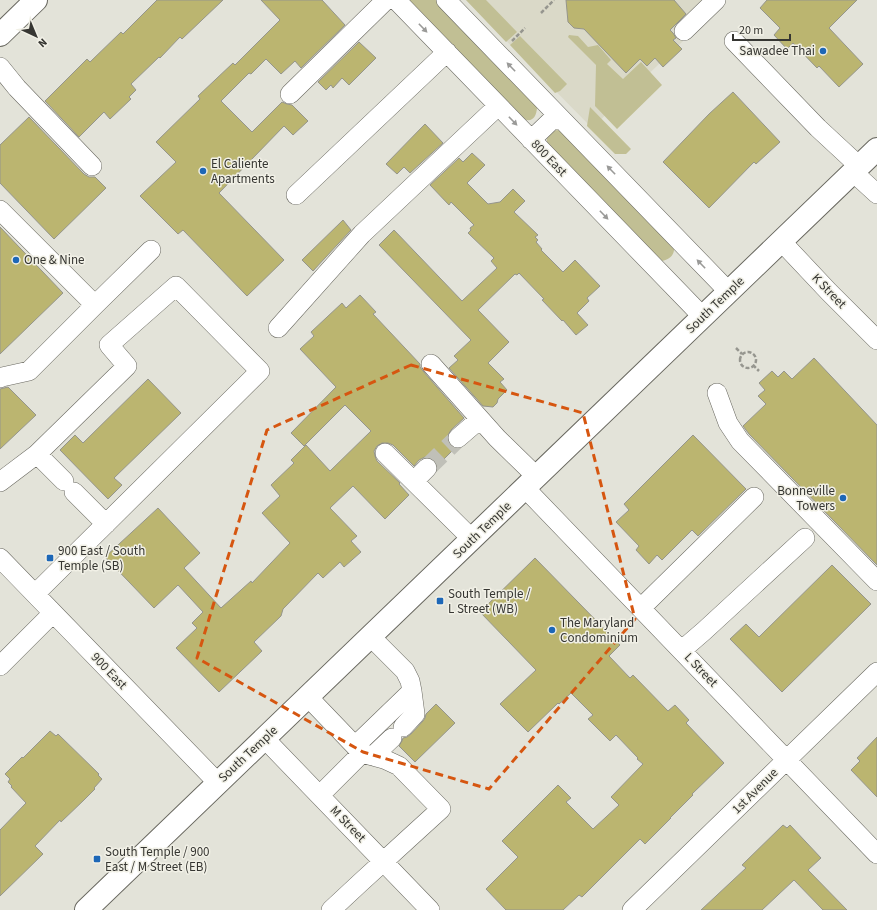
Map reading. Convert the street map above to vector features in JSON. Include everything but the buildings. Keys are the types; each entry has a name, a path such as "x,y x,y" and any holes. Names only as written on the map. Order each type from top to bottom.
{"main road":[{"path":"0,35 36,0"},
{"name":"South Temple","path":"86,910 877,149"}],"street":[{"path":"290,94 386,0"},
{"name":"800 East","path":"396,0 703,317"},
{"path":"446,0 729,292"},
{"path":"684,31 716,0"},
{"path":"734,41 818,128 877,194"},
{"path":"296,194 447,52"},
{"path":"0,67 17,88 92,166"},
{"path":"278,328 362,234 498,106"},
{"path":"531,140 557,115"},
{"path":"0,210 95,305"},
{"name":"K Street","path":"781,241 877,340"},
{"path":"0,378 2,376 29,371 151,250"},
{"path":"0,482 37,454 127,366 109,345 176,286 260,371 35,594"},
{"name":"L Street","path":"431,364 497,438 531,482 642,608 877,854"},
{"path":"717,393 728,423 740,441 877,581"},
{"path":"458,438 480,419"},
{"path":"385,453 420,474 472,539"},
{"path":"37,454 106,524"},
{"path":"642,608 754,497"},
{"path":"682,650 805,538"},
{"name":"900 East","path":"0,558 218,783"},
{"path":"0,666 53,613"},
{"path":"364,752 397,733 415,714 410,681 405,671 371,637"},
{"name":"1st Avenue","path":"632,910 877,672"},
{"path":"320,795 364,752 412,691"},
{"path":"308,697 364,752 400,766 440,808 331,910"},
{"name":"M Street","path":"265,739 430,910"}],"path":[{"path":"541,13 554,0"},
{"path":"510,43 525,28"},
{"path":"736,348 742,354"},
{"path":"744,352 749,352 754,355 756,359 750,368 741,364 740,359 742,354 744,352"},
{"path":"753,365 759,371"}],"highlighted area":[{"path":"411,365 583,413 635,619 489,789 363,752 197,658 267,430"}],"shaded area":[{"path":"409,0 436,0 532,100 537,108 534,117 530,120 521,118"},
{"path":"466,0 726,0 592,128"},
{"path":"466,0 486,0 517,32 506,42"},
{"path":"569,35 578,36 588,47 598,45 611,60 607,64 623,79 641,62 662,85 617,129 595,106 596,65 568,37"},
{"path":"520,36 567,84 560,91 555,93 510,45"},
{"path":"590,107 631,149 626,154 615,154 587,126"},
{"path":"557,130 561,131 674,247 674,252 671,257 667,260 661,261 547,143 547,138 549,135"}],"tunnel":[{"path":"427,468 458,438"}],"place":[{"name":"Sawadee Thai","path":"823,51"},
{"name":"El Caliente Apartments","path":"203,171"},
{"name":"One & Nine","path":"16,260"},
{"name":"Bonneville Towers","path":"843,498"},
{"name":"900 East / South Temple (SB)","path":"50,558"},
{"name":"South Temple / L Street (WB)","path":"440,601"},
{"name":"The Maryland Condominium","path":"552,630"},
{"name":"South Temple / 900 East / M Street (EB)","path":"97,859"}]}
